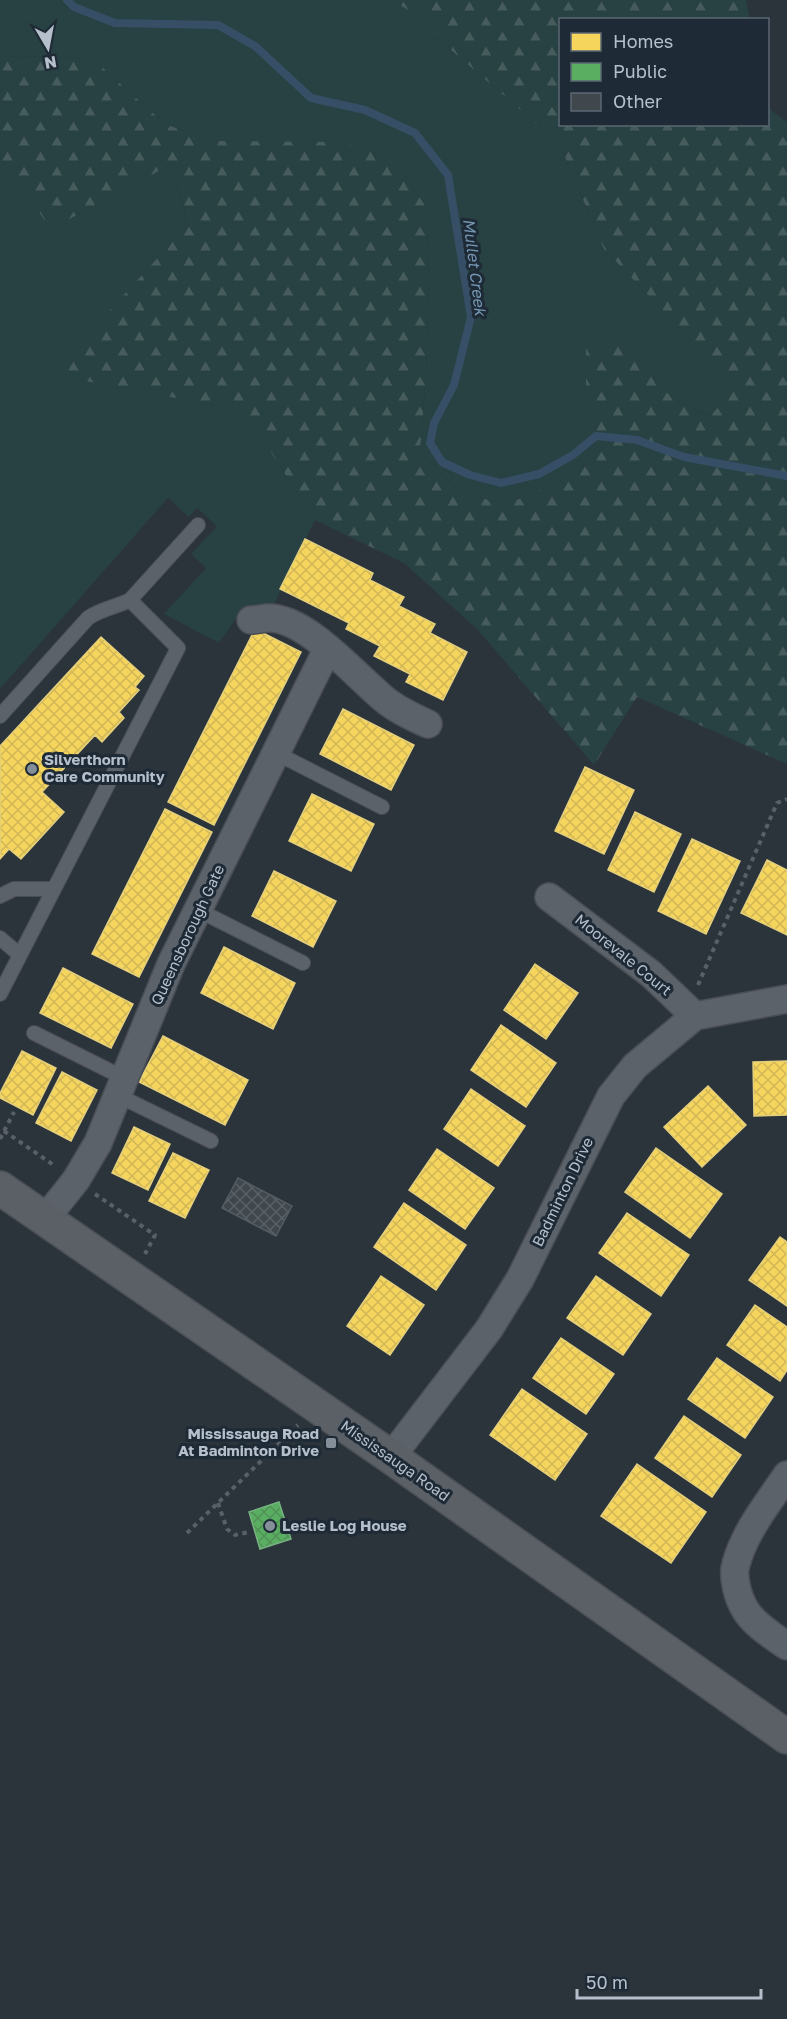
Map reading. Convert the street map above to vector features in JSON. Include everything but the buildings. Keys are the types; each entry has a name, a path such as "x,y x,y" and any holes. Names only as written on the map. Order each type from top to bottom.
{"main road":[{"name":"Mississauga Road","path":"0,1188 391,1457 787,1737"}],"street":[{"path":"251,620 270,618 287,622 302,630 328,648 384,700 398,710 428,724"},
{"name":"Queensborough Gate","path":"45,1219 88,1162 98,1143 171,964 328,648"},
{"name":"Moorevale Court","path":"549,897 651,974 691,1012"},
{"name":"Badminton Drive","path":"391,1457 489,1329 520,1279 610,1096 635,1066 691,1012 787,999"},
{"path":"787,1475 751,1528 735,1566 737,1587 745,1611 766,1631 787,1646"}],"lane":[{"path":"0,716 88,618 100,610 116,607 130,600 198,525"},
{"path":"0,994 178,648 130,600"},
{"path":"276,753 382,807"},
{"path":"0,896 14,889 54,889"},
{"path":"198,910 303,963"},
{"path":"0,938 20,955"},
{"path":"34,1033 211,1141"}],"path":[{"path":"691,1012 777,803 787,799"},
{"path":"0,1139 14,1112"},
{"path":"4,1131 57,1168"},
{"path":"87,1188 155,1235 140,1263"},
{"path":"187,1533 300,1424"},
{"path":"218,1503 227,1529 235,1534 249,1532"}],"green space":[{"path":"0,0 391,0 427,21 451,50 559,143 604,249 719,369 727,400 710,416 672,398 619,339 586,396 602,447 578,473 505,505 459,491 420,452 426,375 429,278 426,207 393,157 339,143 212,141 165,124 92,58 0,57"},
{"path":"391,0 746,0 750,18 559,18 559,126 769,126 769,109 787,122 787,764 637,697 594,765 478,630 404,563 315,520 244,411 64,377 62,362 188,225 172,164 51,229 0,158 0,57 2,56 92,58 165,124 212,141 339,142 393,157 426,207 429,278 426,375 420,452 459,491 505,505 578,473 602,447 586,396 586,345 619,339 672,398 709,416 726,400 719,369 604,249 559,143 451,50 427,21"},
{"path":"0,158 51,229 172,164 188,226 62,362 65,377 244,411 315,520 273,606 247,610 236,619 219,643 164,614 206,568 191,554 217,526 197,508 189,517 168,498 0,689"}],"waterway":[{"name":"Mullet Creek","path":"67,0 74,7 115,23 218,25 255,46 311,98 365,110 415,133 448,175 471,317 454,385 434,423 430,443 442,462 470,475 501,483 539,474 573,455 596,436 637,440 684,457 787,476"}],"place":[{"name":"Silverthorn Care Community","path":"32,769"},
{"name":"Mississauga Road At Badminton Drive","path":"331,1443"},
{"name":"Leslie Log House","path":"270,1526"}]}
